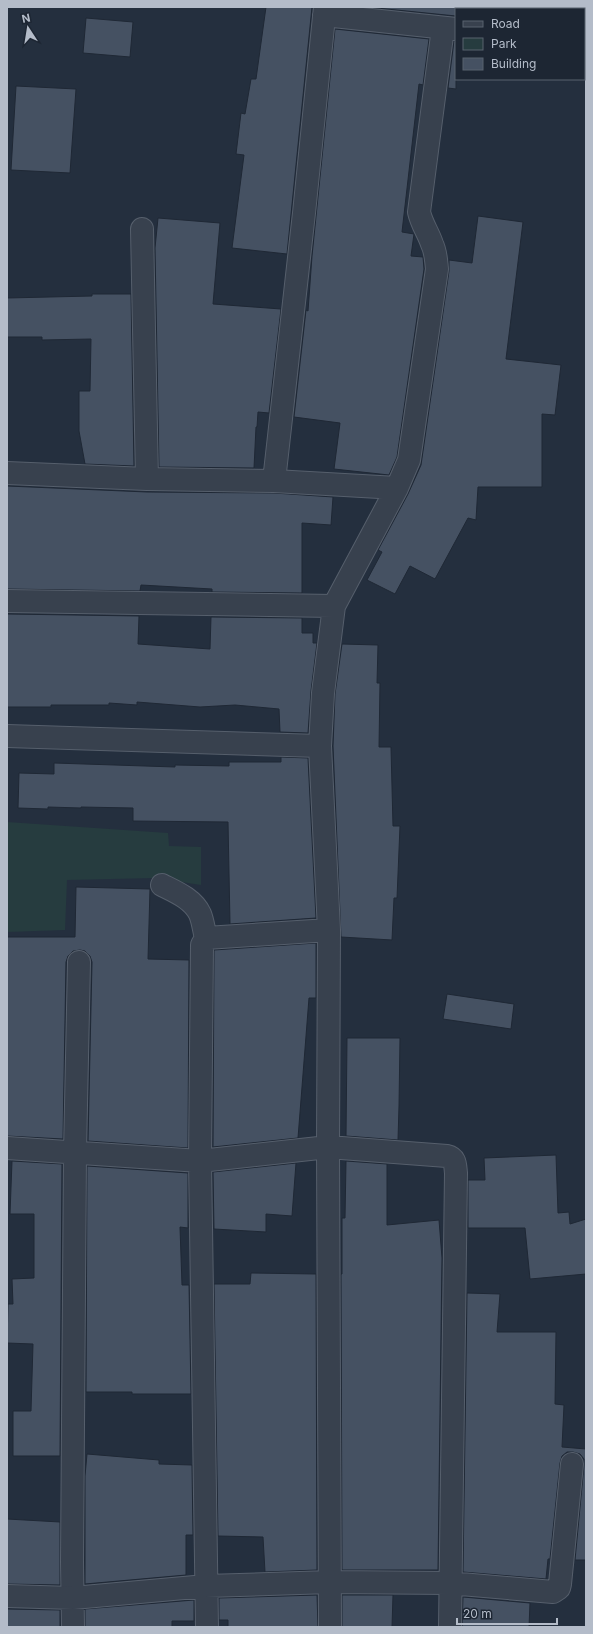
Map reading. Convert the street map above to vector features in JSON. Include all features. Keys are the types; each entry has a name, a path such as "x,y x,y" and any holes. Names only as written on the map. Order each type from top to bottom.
{"street":[{"path":"274,481 304,213 324,11 450,28 419,212 425,232 432,244 436,257 437,269 409,460 398,488 334,606 323,693 320,746 329,930 328,1147 330,1627"},
{"path":"142,228 147,479"},
{"path":"7,473 147,479 274,481 398,488"},
{"path":"7,601 334,606"},
{"path":"7,736 320,746"},
{"path":"162,885 183,896 195,906 200,914 206,938 202,946 200,1161 207,1627"},
{"path":"206,938 329,930"},
{"path":"73,1627 72,1562 75,1154 79,962"},
{"path":"7,1148 75,1154 200,1161 328,1147 447,1156 453,1159 455,1163 449,1583 450,1627"},
{"path":"7,1596 73,1598 206,1586 330,1582 449,1583 553,1592 559,1588 572,1464"}],"green space":[{"path":"7,822 168,833 169,846 201,847 201,885 155,878 67,880 65,930 7,932"}],"building":[{"path":"266,7 312,7 287,254 232,248 244,155 236,154 241,113 245,114 251,79 256,79"},
{"path":"367,7 456,7 455,16"},
{"path":"86,18 133,22 130,57 83,53"},
{"path":"335,29 429,39 423,85 419,84 402,232 414,234 411,256 423,257 424,269 397,457 389,475 334,469 340,423 294,417 306,310 308,311 312,256"},
{"path":"454,41 455,41 456,89 448,88"},
{"path":"16,86 76,89 70,173 11,170"},
{"path":"478,216 523,222 506,359 561,365 555,415 542,414 542,487 478,487 476,520 468,518 435,579 410,566 395,594 367,580 382,552 378,550 408,494 421,465 449,271 449,260 472,263"},
{"path":"158,218 220,223 213,304 281,309 269,413 258,412 254,468 159,467 155,248"},
{"path":"92,294 131,294 134,466 85,464 79,431 79,391 90,391 91,339 42,340 42,337 7,337 7,298 92,296"},
{"path":"7,486 147,492 274,493 333,497 331,525 302,523 302,593 212,592 212,589 141,585 140,591 7,589"},
{"path":"7,614 139,616 138,644 210,649 211,617 302,618 302,633 313,633 313,643 317,643 308,733 280,732 279,709 235,705 200,707 137,702 137,705 109,703 109,705 7,707"},
{"path":"342,644 378,645 377,683 380,683 379,747 391,747 393,826 400,826 397,898 394,898 392,940 341,937 333,746 335,694"},
{"path":"281,757 308,758 316,918 230,924 228,822 133,821 133,808 18,808 19,773 54,774 54,763 175,767 175,765 229,766 229,762 281,762"},
{"path":"76,887 150,889 148,959 189,960 188,1148 88,1141 92,962 90,956 85,951 80,950 73,951 68,956 66,962 63,1139 7,1136 7,937 75,937"},
{"path":"316,943 316,998 309,998 298,1138 213,1147 214,950"},
{"path":"447,994 514,1004 511,1029 443,1019"},
{"path":"347,1038 400,1038 398,1140 346,1136"},
{"path":"556,1155 558,1213 569,1212 570,1224 586,1219 586,1274 530,1279 525,1228 468,1228 468,1180 485,1180 484,1158"},
{"path":"12,1161 62,1164 60,1456 13,1456 13,1411 31,1411 33,1344 7,1343 8,1304 13,1304 12,1279 34,1278 34,1214 10,1214"},
{"path":"346,1161 387,1164 387,1225 439,1220 442,1258 438,1570 342,1570 341,1274 342,1218 345,1218"},
{"path":"296,1163 292,1216 266,1214 266,1232 214,1229 213,1172"},
{"path":"87,1166 188,1173 188,1228 180,1227 182,1285 189,1285 191,1394 86,1392"},
{"path":"251,1273 316,1274 317,1570 265,1572 263,1537 218,1536 214,1284 250,1284"},
{"path":"467,1293 500,1294 497,1332 556,1332 555,1404 564,1405 562,1447 586,1449 586,1560 575,1560 584,1459 580,1454 567,1452 562,1456 560,1463 550,1559 548,1559 546,1579 463,1572"},
{"path":"87,1454 159,1460 159,1464 192,1465 193,1535 186,1535 186,1575 85,1584 85,1476"},
{"path":"7,1519 60,1522 60,1585 7,1584"},
{"path":"317,1595 318,1627 228,1627 228,1620 219,1620 219,1598"},
{"path":"342,1595 393,1595 392,1627 342,1627"},
{"path":"463,1597 530,1603 529,1627 462,1627"},
{"path":"194,1600 194,1621 172,1621 172,1627 85,1627 85,1609"},
{"path":"7,1609 60,1610 60,1627 7,1627"}]}
